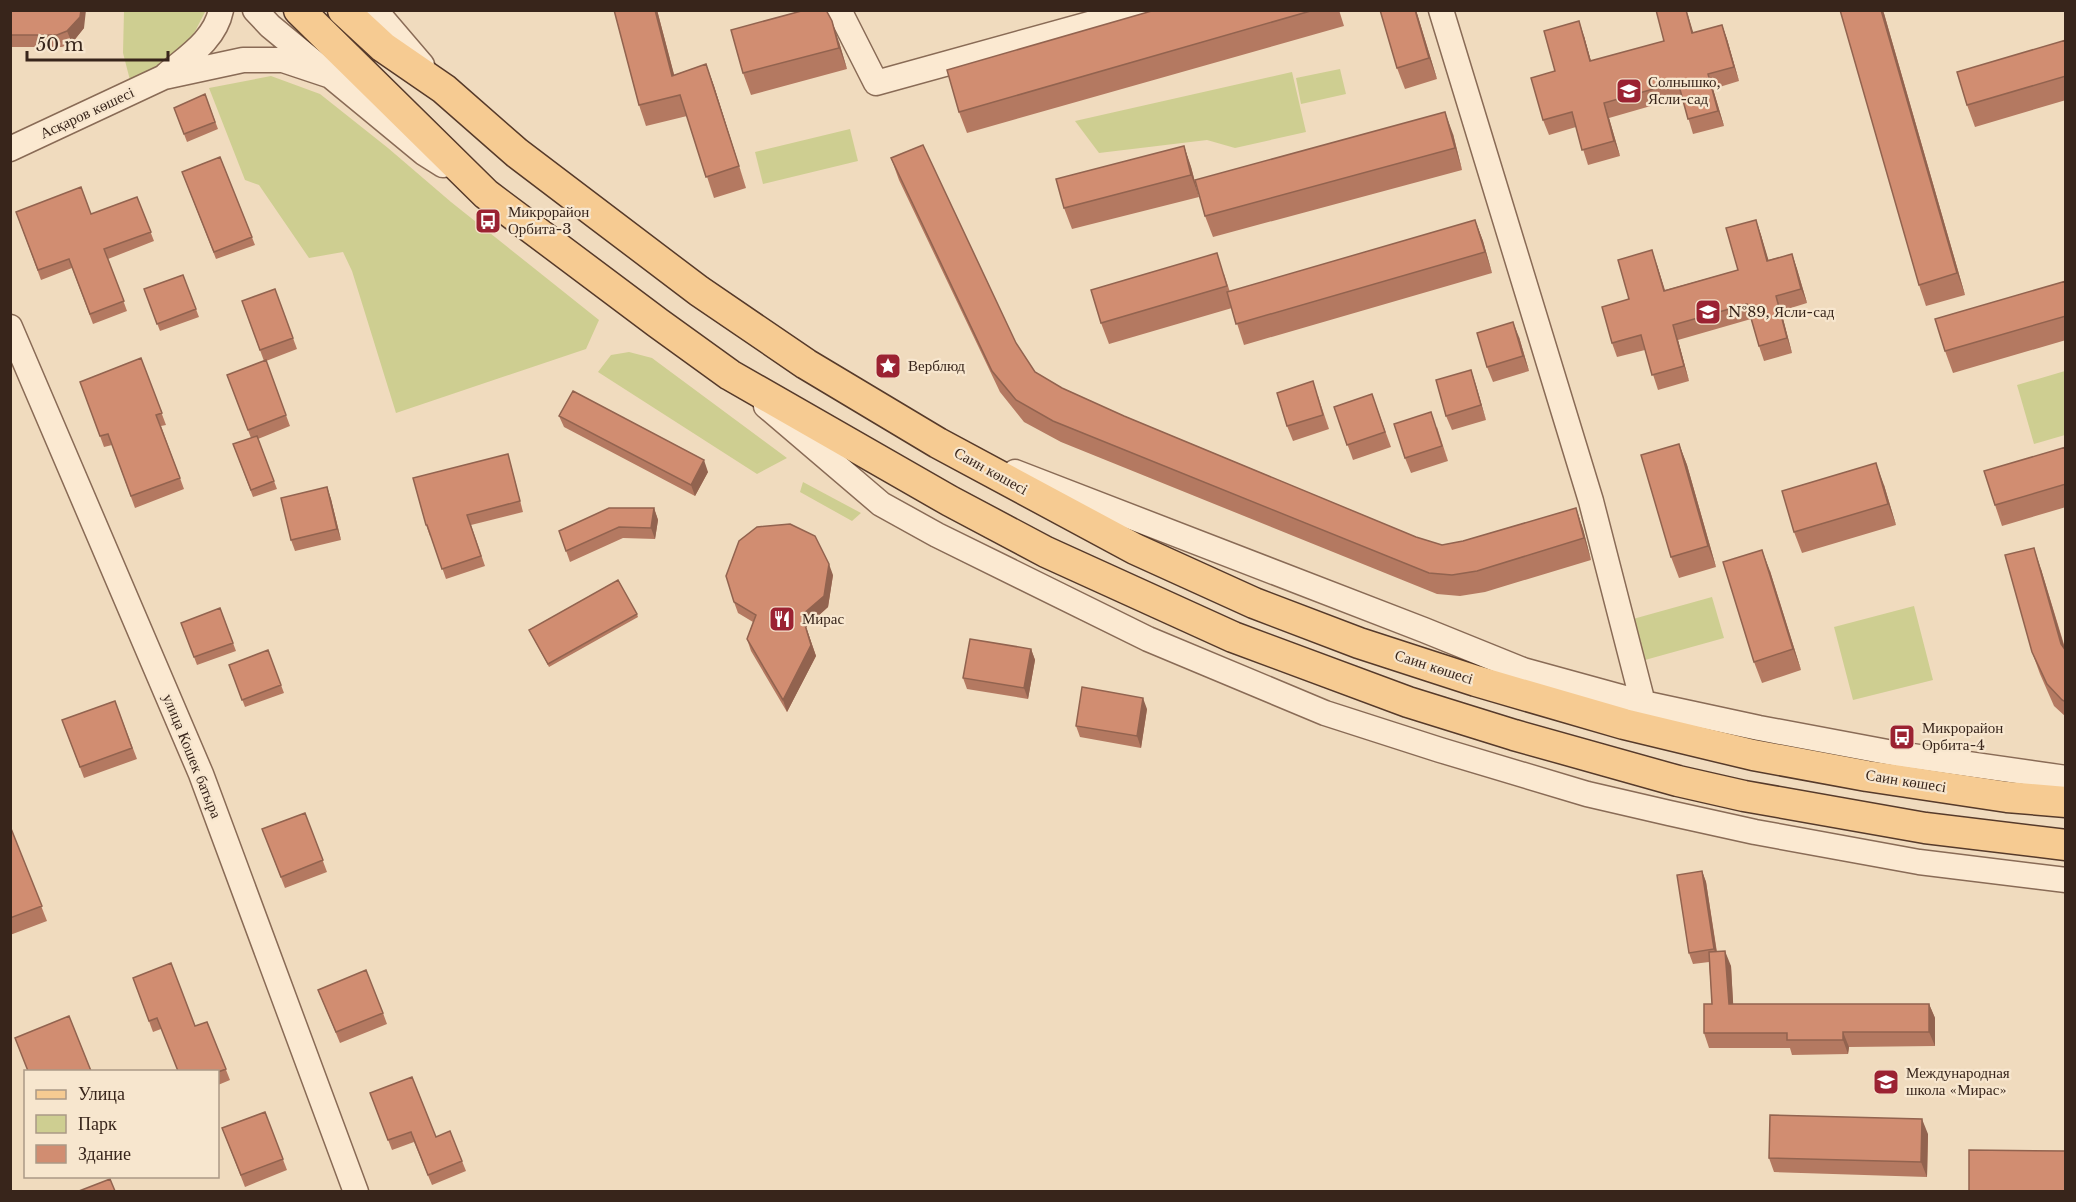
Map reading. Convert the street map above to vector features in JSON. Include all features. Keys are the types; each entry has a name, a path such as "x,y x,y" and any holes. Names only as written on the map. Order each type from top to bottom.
{"main road":[{"path":"299,10 486,194 598,280 730,375 950,501 1046,552 1233,637 1408,702 1566,750 1678,781 1744,796 1925,828 2066,845"},
{"path":"343,10 384,47 444,89 517,153 699,291 806,364 938,442"},
{"name":"Саин көшесі","path":"938,442 1135,549 1254,603 1359,644 1624,724 1753,755 1868,776 2066,802"}],"street":[{"path":"164,77 207,40 216,26 221,10"},
{"path":"255,10 270,26 424,153 486,194"},
{"path":"375,10 444,89"},
{"path":"839,10 876,83 1140,10"},
{"path":"1441,10 1591,501 1643,703"},
{"path":"164,77 243,60 283,60 334,77"},
{"name":"Асқаров көшесі","path":"10,149 164,77"},
{"name":"улица Кошек батыра","path":"10,327 201,774 356,1191"},
{"path":"730,375 880,504 937,535 1148,639 1325,712 1440,750 1587,794 1701,820 1919,862 2066,880"},
{"name":"Саин көшесі","path":"938,442 1523,670 1643,703 1898,754 2066,778"}],"green space":[{"path":"124,11 205,12 187,47 161,72 131,84 123,53"},
{"path":"1340,69 1346,94 1301,104 1296,78"},
{"path":"1292,72 1306,132 1235,148 1207,140 1099,153 1075,121"},
{"path":"271,76 320,94 599,320 586,349 396,413 352,271 343,252 309,258 259,185 245,180 209,88"},
{"path":"850,129 858,161 763,184 755,152"},
{"path":"629,352 652,358 787,458 757,474 598,372 611,355"},
{"path":"2065,371 2065,435 2034,444 2017,385"},
{"path":"803,482 861,513 852,521 800,492"},
{"path":"1712,597 1724,638 1645,660 1633,619"},
{"path":"1914,606 1933,680 1853,700 1834,627"}],"building":[{"path":"10,10 81,10 80,17 67,31 57,35 10,35"},
{"path":"614,10 655,10 672,76 706,64 739,166 706,177 680,95 639,105"},
{"path":"805,10 826,10 832,21 839,48 743,73 731,30"},
{"path":"1155,10 1314,10 959,112 947,70"},
{"path":"1380,10 1415,10 1429,58 1397,68"},
{"name":"Солнышко, Ясли-сад","path":"1656,10 1686,10 1692,33 1722,25 1734,67 1708,74 1718,111 1688,119 1678,82 1604,103 1614,141 1582,150 1572,112 1543,120 1531,78 1555,71 1544,31 1579,21 1590,61 1664,41"},
{"path":"1840,10 1881,10 1957,273 1919,285"},
{"path":"2066,40 2066,76 1967,105 1957,72"},
{"path":"205,94 215,122 184,134 174,108"},
{"path":"1445,112 1455,148 1205,216 1195,180"},
{"path":"923,145 1016,343 1035,372 1062,388 1124,416 1416,537 1442,545 1576,508 1584,538 1477,571 1452,575 1429,573 1053,421 1016,400 992,371 891,158"},
{"path":"1184,146 1191,175 1064,208 1056,179"},
{"path":"220,157 252,237 214,252 182,172"},
{"path":"81,187 91,214 137,197 151,232 104,249 124,301 90,314 69,259 38,270 16,212"},
{"path":"1475,220 1485,252 1236,324 1227,292"},
{"name":"№89, Ясли-сад","path":"1756,220 1767,261 1792,254 1801,289 1776,296 1787,338 1759,346 1747,304 1673,325 1684,366 1652,375 1641,335 1612,343 1602,307 1629,299 1618,260 1652,250 1664,291 1738,270 1726,228"},
{"path":"1217,253 1227,286 1101,323 1091,290"},
{"path":"183,275 196,309 157,324 144,289"},
{"path":"2066,281 2066,316 1945,351 1935,319"},
{"path":"275,289 293,338 260,350 242,301"},
{"path":"1513,322 1523,356 1487,367 1477,333"},
{"path":"141,358 162,413 156,415 180,478 131,496 108,434 100,436 80,382"},
{"path":"266,360 286,415 248,430 227,375"},
{"path":"1471,370 1481,405 1446,416 1436,380"},
{"path":"1313,381 1323,415 1287,426 1277,393"},
{"path":"573,391 704,460 691,485 559,416"},
{"path":"1372,394 1385,432 1347,445 1334,407"},
{"path":"1431,412 1442,446 1405,458 1394,424"},
{"path":"257,436 274,481 251,490 233,444"},
{"path":"1679,444 1708,546 1671,557 1641,455"},
{"path":"2066,447 2066,484 1995,505 1984,471"},
{"path":"508,454 520,501 467,515 481,556 442,569 426,525 413,478"},
{"path":"1876,463 1888,504 1794,532 1782,491"},
{"path":"327,487 337,529 291,540 281,498"},
{"path":"609,508 654,508 651,528 619,527 566,551 559,531"},
{"name":"Мирас","path":"790,524 815,536 829,564 824,596 802,615 811,645 783,700 747,639 756,615 734,602 726,576 739,541 757,527"},
{"path":"2034,548 2061,644 2066,651 2066,702 2047,684 2032,652 2005,555"},
{"path":"1762,550 1793,649 1754,662 1723,562"},
{"path":"618,580 637,614 548,664 529,630"},
{"path":"220,608 233,643 194,657 181,623"},
{"path":"970,639 1031,649 1024,688 963,678"},
{"path":"268,650 281,685 242,700 229,665"},
{"path":"1082,687 1143,698 1137,736 1076,726"},
{"path":"115,701 132,748 80,767 62,720"},
{"path":"305,813 323,860 281,877 262,829"},
{"path":"10,826 42,906 10,918"},
{"path":"1702,871 1714,949 1689,953 1677,875"},
{"path":"1725,951 1729,1004 1929,1004 1929,1032 1843,1032 1843,1040 1787,1040 1787,1033 1704,1033 1704,1004 1712,1004 1709,952"},
{"path":"171,963 195,1026 207,1022 226,1069 219,1072 178,1070 157,1018 149,1021 133,978"},
{"path":"366,970 383,1013 336,1032 318,990"},
{"path":"69,1016 91,1070 28,1070 15,1038"},
{"path":"412,1077 436,1137 450,1131 462,1161 428,1175 411,1132 388,1140 370,1093"},
{"path":"265,1112 283,1159 241,1175 222,1128"},
{"path":"1770,1115 1922,1119 1921,1162 1769,1158"},
{"path":"1969,1150 2066,1151 2066,1191 1969,1191"},
{"path":"110,1179 115,1191 79,1191"}],"place":[{"name":"Солнышко, Ясли-сад","path":"1629,91"},
{"name":"Микрорайон Орбита-3","path":"488,221"},
{"name":"№89, Ясли-сад","path":"1708,312"},
{"name":"Верблюд","path":"888,366"},
{"name":"Мирас","path":"782,619"},
{"name":"Микрорайон Орбита-4","path":"1902,737"},
{"name":"Международная школа «Мирас»","path":"1886,1082"}]}
